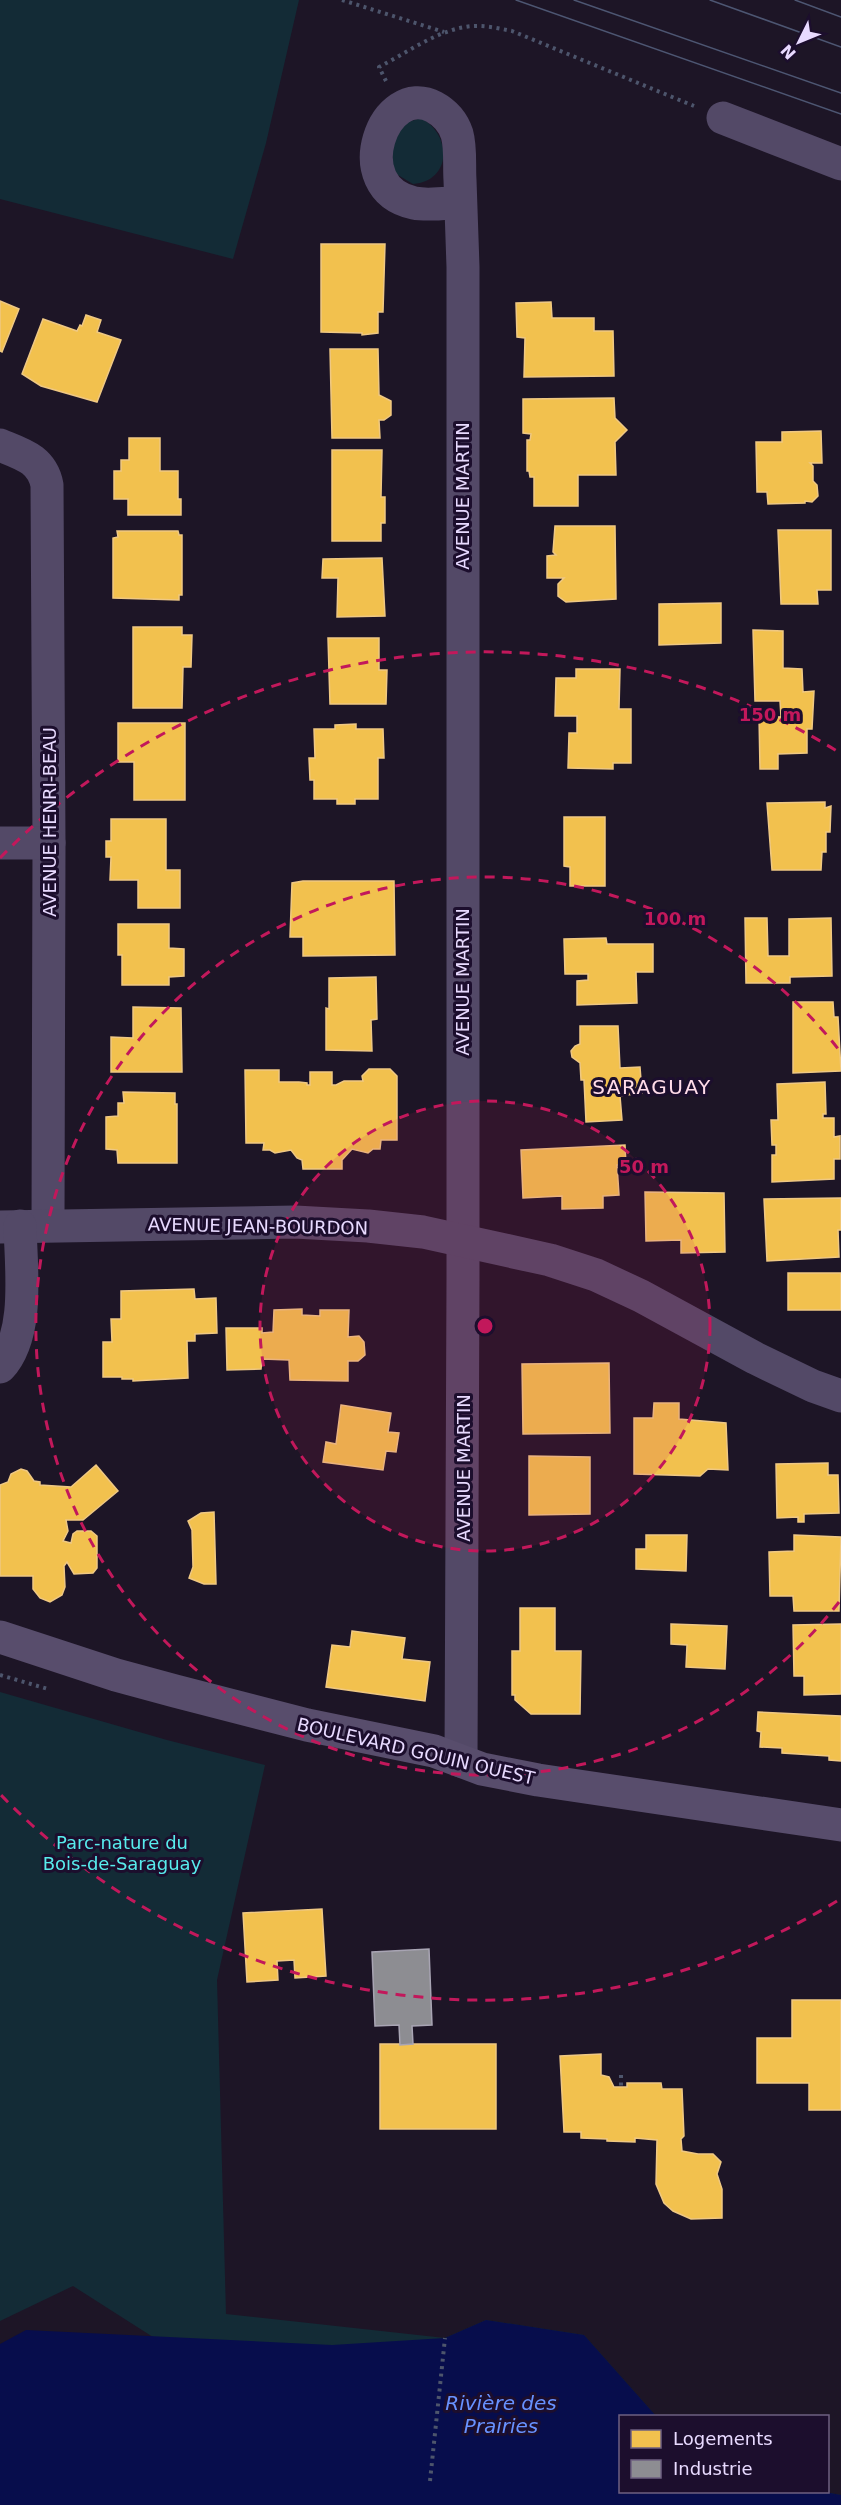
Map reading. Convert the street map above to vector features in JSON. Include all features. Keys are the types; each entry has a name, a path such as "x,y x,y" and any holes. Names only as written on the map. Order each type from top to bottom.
{"street":[{"path":"723,118 841,164"},
{"name":"AVENUE MARTIN","path":"460,202 463,267 461,1761"},
{"name":"AVENUE HENRI-BEAU","path":"0,446 35,461 43,471 47,485 49,843 23,1226 21,1293 16,1342 9,1358 0,1367"},
{"path":"0,843 49,843"},
{"name":"AVENUE JEAN-BOURDON","path":"23,1226 326,1223 423,1232 550,1260 596,1275 641,1296 755,1358 813,1386 841,1396"},
{"name":"BOULEVARD GOUIN OUEST","path":"0,1637 116,1675 307,1725 435,1752 482,1769 538,1780 841,1825"}],"path":[{"path":"342,0 444,32"},
{"path":"379,67 444,32 467,26 489,26 512,32 723,118"},
{"path":"621,2075 621,2087"},
{"path":"429,2481 446,2338"}],"green space":[{"path":"0,0 299,0 266,143 233,259 0,199"},
{"path":"421,118 438,135 443,156 441,166 435,175 426,181 413,184 398,175 392,168 393,136 405,123"},
{"name":"Parc-nature du Bois-de-Saraguay","path":"0,1692 167,1740 265,1765 217,1980 226,2314 445,2338 486,2320 584,2335 655,2415 619,2415 619,2493 829,2493 841,2495 841,2505 478,2505 355,2466 73,2286 0,2321"}],"water":[{"name":"Rivière des Prairies","path":"486,2320 584,2335 655,2415 619,2415 619,2493 829,2493 841,2495 841,2505 0,2505 0,2344 26,2330 332,2345 445,2338"}],"building: Logements":[{"path":"321,244 385,244 383,312 378,312 378,333 362,335 362,333 321,332"},
{"path":"0,301 19,309 2,352 0,351"},
{"path":"551,302 552,318 594,318 594,331 613,331 614,376 524,377 525,338 517,337 516,303"},
{"path":"86,315 101,320 97,332 121,340 97,402 41,386 22,374 43,319 77,331 80,325 82,326"},
{"path":"330,349 378,349 379,395 391,401 391,415 384,420 379,420 380,438 332,438"},
{"path":"614,398 615,418 627,430 615,442 616,475 578,475 578,506 534,506 534,477 530,477 527,471 527,440 530,440 531,434 523,433 523,399"},
{"path":"821,431 822,463 810,463 813,466 813,481 817,485 818,496 812,502 768,504 767,492 757,492 756,442 782,442 782,432"},
{"path":"129,438 160,438 160,471 178,471 178,499 181,499 181,515 128,515 128,499 114,499 114,471 121,471 121,460 129,460"},
{"path":"332,450 382,450 381,497 385,497 385,523 381,523 381,541 332,541"},
{"path":"555,526 615,526 616,599 566,602 558,596 558,584 564,578 547,578 547,556 556,555 553,552"},
{"path":"778,530 831,530 831,590 817,590 818,604 781,604"},
{"path":"117,531 178,531 179,535 182,535 182,595 179,595 179,600 113,598 113,538 118,537"},
{"path":"382,558 385,616 337,617 338,578 322,578 323,559"},
{"path":"721,603 721,643 659,645 659,604"},
{"path":"133,627 182,627 182,635 192,635 191,667 183,667 182,708 133,708"},
{"path":"753,630 783,631 783,668 802,669 803,692 814,691 812,729 807,729 807,753 778,754 778,769 760,769 759,716 781,717 780,701 755,701"},
{"path":"328,638 379,638 379,670 387,670 386,704 330,704"},
{"path":"576,669 620,669 619,709 631,709 631,763 613,763 613,769 568,768 569,733 577,733 577,716 555,716 556,678 576,678"},
{"path":"118,723 185,723 185,800 134,800 134,762 118,762"},
{"path":"356,724 356,729 383,729 384,758 378,758 378,799 355,799 355,804 337,804 337,799 314,799 314,780 310,780 309,758 315,758 314,729 335,729 335,725"},
{"path":"825,802 825,808 831,806 830,832 826,832 826,852 822,852 821,870 772,870 767,803"},
{"path":"564,817 605,817 605,886 570,886 570,867 564,866"},
{"path":"111,819 166,819 166,870 180,870 180,908 138,908 138,880 110,880 111,857 106,857 106,841 111,841"},
{"path":"394,881 395,955 303,956 303,937 290,937 292,883"},
{"path":"745,918 767,918 768,956 789,956 789,919 831,918 832,976 790,977 790,983 746,983"},
{"path":"118,924 169,924 169,948 184,949 184,976 169,977 169,985 122,985 122,955 118,955"},
{"path":"606,938 607,944 653,944 653,972 636,972 637,1003 577,1005 577,981 588,980 588,974 565,974 564,939"},
{"path":"376,977 377,1019 371,1020 372,1051 326,1050 329,978"},
{"path":"793,1002 833,1002 834,1017 838,1017 841,1071 793,1073"},
{"path":"133,1007 181,1008 182,1072 111,1072 111,1037 133,1038"},
{"path":"580,1026 618,1026 620,1068 640,1067 642,1093 620,1096 622,1120 586,1122 584,1080 581,1080 580,1063 572,1057 571,1051 580,1044"},
{"path":"369,1069 390,1069 397,1076 397,1140 381,1140 380,1149 373,1149 368,1153 352,1149 342,1160 342,1169 303,1169 302,1160 297,1158 291,1150 275,1153 263,1150 264,1143 246,1143 245,1070 279,1070 279,1082 299,1082 307,1083 307,1085 310,1085 310,1072 332,1072 332,1085 336,1085 344,1081 363,1081 362,1076"},
{"path":"825,1082 826,1114 823,1114 823,1118 834,1118 834,1137 840,1136 840,1159 834,1159 834,1179 772,1182 772,1155 776,1155 776,1145 772,1145 771,1120 778,1120 777,1084"},
{"path":"123,1092 175,1093 177,1163 118,1163 117,1150 106,1149 106,1117 118,1116 118,1103 124,1103"},
{"path":"625,1145 626,1165 617,1165 619,1195 603,1196 603,1208 562,1209 562,1196 523,1198 521,1150"},
{"path":"645,1192 724,1193 725,1252 681,1253 681,1240 646,1241"},
{"path":"841,1198 841,1230 838,1230 839,1257 767,1261 764,1199"},
{"path":"788,1273 841,1273 841,1310 788,1310"},
{"path":"194,1289 195,1299 216,1298 217,1333 195,1334 195,1341 187,1341 188,1378 133,1381 133,1379 122,1379 122,1377 103,1377 103,1342 112,1342 111,1319 121,1319 121,1291"},
{"path":"302,1309 302,1315 320,1316 320,1310 349,1310 348,1337 359,1336 364,1342 365,1355 358,1361 348,1361 348,1381 290,1380 289,1360 262,1359 261,1369 227,1370 226,1328 262,1328 262,1333 273,1332 274,1310"},
{"path":"609,1363 610,1433 523,1434 522,1364"},
{"path":"654,1403 679,1403 679,1419 726,1423 728,1470 708,1469 700,1476 634,1474 634,1418 653,1418"},
{"path":"341,1405 391,1413 388,1432 399,1433 396,1452 386,1451 383,1470 323,1462 326,1442 336,1444"},
{"path":"529,1456 590,1457 590,1514 529,1515"},
{"path":"828,1463 828,1475 838,1475 839,1513 804,1514 804,1522 798,1522 798,1517 777,1518 776,1464"},
{"path":"96,1465 118,1491 83,1520 66,1520 68,1531 63,1541 71,1543 73,1534 77,1531 91,1531 97,1536 97,1568 93,1573 74,1574 67,1562 64,1566 65,1587 62,1595 50,1602 40,1598 33,1589 33,1576 0,1576 0,1485 8,1482 11,1474 21,1469 27,1471 34,1481 40,1482 40,1485 71,1487"},
{"path":"214,1512 216,1584 204,1584 189,1578 193,1567 192,1530 188,1521 201,1513"},
{"path":"646,1535 687,1535 686,1571 636,1569 636,1549 646,1549"},
{"path":"794,1535 841,1537 839,1611 794,1611 793,1596 770,1596 769,1552 794,1551"},
{"path":"520,1608 555,1608 555,1651 581,1651 580,1714 531,1714 515,1700 515,1695 512,1695 512,1651 520,1651"},
{"path":"671,1624 727,1626 725,1669 686,1667 687,1645 671,1644"},
{"path":"841,1624 841,1694 804,1695 804,1676 794,1676 793,1625"},
{"path":"352,1631 405,1638 402,1659 430,1662 425,1701 326,1687 332,1645 350,1647"},
{"path":"758,1712 841,1716 841,1761 829,1760 829,1756 782,1753 782,1748 760,1747 761,1732 757,1731"},
{"path":"322,1909 326,1976 295,1978 294,1960 277,1961 278,1980 247,1982 243,1913"},
{"path":"792,2000 841,2000 841,2110 809,2110 809,2083 757,2083 757,2038 792,2038"},
{"path":"380,2044 496,2044 496,2129 380,2129"},
{"path":"601,2054 601,2075 609,2077 614,2087 627,2087 627,2083 661,2083 662,2089 682,2089 684,2136 681,2139 682,2151 713,2154 721,2162 717,2174 722,2189 722,2218 691,2219 673,2211 664,2203 656,2184 657,2140 635,2138 635,2142 607,2141 607,2139 581,2138 581,2132 564,2132 560,2056"}],"building: Industrie":[{"path":"429,1949 432,2025 412,2026 413,2044 400,2045 399,2025 375,2026 372,1952"}],"tram line":[{"path":"516,0 841,114"},
{"path":"574,0 841,93"},
{"path":"710,0 841,47"},
{"path":"795,0 841,17"}],"district":[{"name":"SARAGUAY","path":"652,1087"}]}
